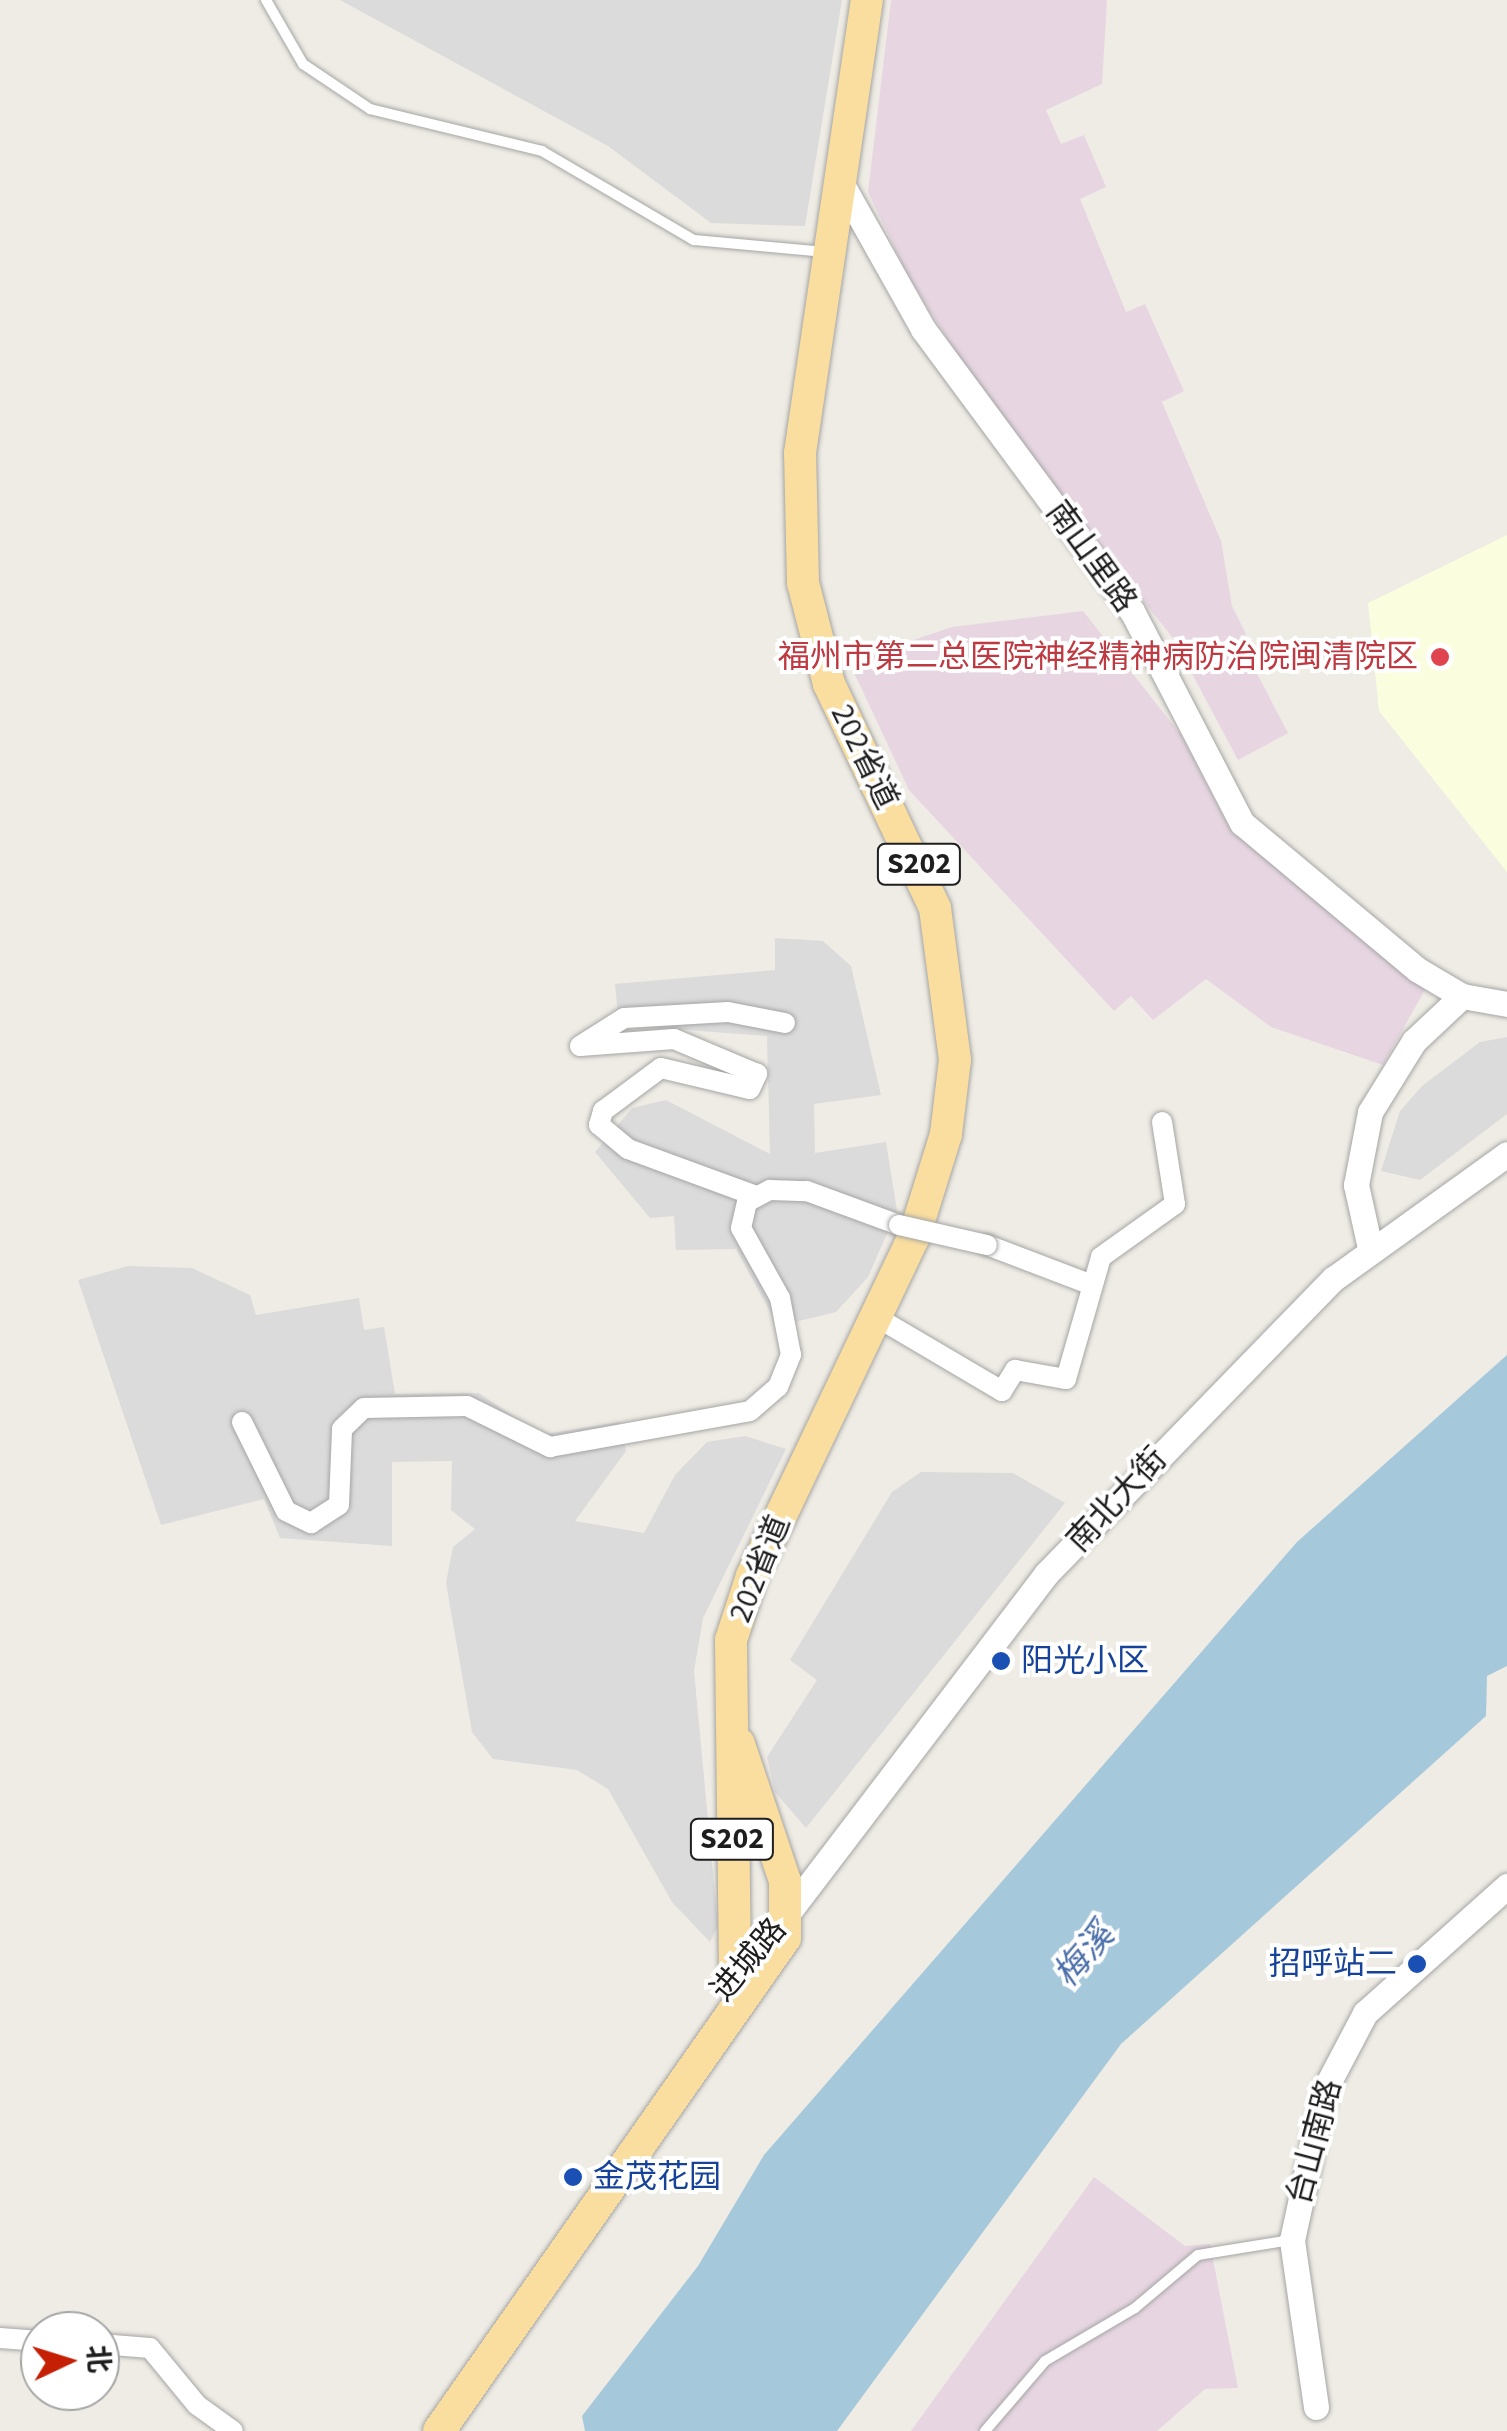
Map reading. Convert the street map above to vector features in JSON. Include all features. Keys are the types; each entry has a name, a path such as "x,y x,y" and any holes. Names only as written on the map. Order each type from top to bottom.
{"main road":[{"name":"202省道","path":"735,1970 727,1707 732,1640 752,1576 878,1318 942,1152 955,1027 924,875 829,684 806,610 798,478 867,0"},
{"name":"202省道","path":"727,1707 792,1909"},
{"name":"进城路","path":"415,2431 735,1970 792,1909"},
{"name":"进城路","path":"439,2431 785,1938 792,1909"}],"street":[{"name":"南山里路","path":"840,181 923,329 1132,611 1242,823 1418,970 1462,996 1507,1004"},
{"path":"1370,1248 1356,1184 1370,1112 1414,1041 1462,996"},
{"path":"785,1022 728,1012 624,1018 580,1046 674,1039 757,1074 750,1089 661,1068 603,1111 599,1125 628,1149 756,1196 822,1194 899,1225 988,1245 1089,1284"},
{"path":"878,1318 1002,1391 1015,1370 1066,1378 1089,1284 1101,1257 1175,1204 1162,1122"},
{"name":"南北大街","path":"792,1909 1022,1602 1258,1352 1370,1248 1507,1154"},
{"path":"242,1422 286,1512 310,1523 338,1504 342,1429 364,1408 467,1406 550,1447 750,1410 778,1387 791,1356 780,1298 742,1228 756,1196"},
{"name":"台山南路","path":"1316,2407 1292,2240 1321,2100 1357,2024 1507,1886"},
{"path":"120,2346 150,2348 197,2405 233,2431"}],"lane":[{"path":"266,0 303,64 370,109 542,151 694,240 831,252"},
{"path":"985,2431 1046,2361 1135,2308 1187,2262 1292,2240"}],"shaded area":[{"path":"340,0 842,0 805,226 711,223 608,146"},
{"path":"891,0 1107,0 1102,84 1046,110 1061,144 1084,135 1106,187 1080,199 1126,312 1145,304 1184,391 1162,402 1221,541 1232,606 1246,634 1239,639 1288,733 1238,760 1173,638 1000,423 908,276 868,192"},
{"name":"福州市第二总医院神经精神病防治院闽清院区","path":"1507,535 1507,872 1379,711 1368,603"},
{"path":"1083,611 1181,735 1230,829 1426,988 1383,1065 1271,1027 1206,979 1153,1020 1131,996 1114,1011 909,790 849,662 952,627"},
{"path":"775,938 823,941 851,966 881,1095 814,1104 815,1153 886,1142 897,1211 868,1277 836,1312 778,1326 736,1249 676,1250 674,1216 650,1218 595,1152 632,1108 666,1100 770,1154 767,1036 619,1025 615,984 775,970"},
{"path":"1507,1037 1507,1114 1420,1180 1381,1171 1400,1111 1422,1086 1480,1042"},
{"path":"128,1266 192,1268 250,1295 256,1315 359,1298 364,1330 384,1327 395,1394 479,1393 540,1435 619,1422 626,1451 575,1521 644,1533 675,1475 707,1442 745,1436 786,1449 703,1618 694,1671 718,1926 710,1942 672,1902 608,1789 577,1770 493,1759 472,1732 446,1583 453,1547 475,1529 451,1510 452,1461 392,1462 392,1546 280,1538 264,1499 161,1525 78,1280"},
{"path":"921,1472 1013,1473 1065,1503 806,1828 775,1792 767,1757 817,1680 790,1660 892,1492"},
{"path":"1094,2177 1185,2246 1210,2244 1238,2388 1205,2389 1157,2431 911,2431"}],"water":[{"name":"梅溪","path":"1507,1355 1507,1666 1487,1676 1486,1716 1121,2044 837,2431 585,2431 582,2416 698,2266 764,2155 1297,1542"}],"place":[{"name":"福州市第二总医院神经精神病防治院闽清院区","path":"1440,657"},
{"name":"阳光小区","path":"1001,1661"},
{"name":"招呼站二","path":"1417,1964"},
{"name":"金茂花园","path":"573,2177"}]}
